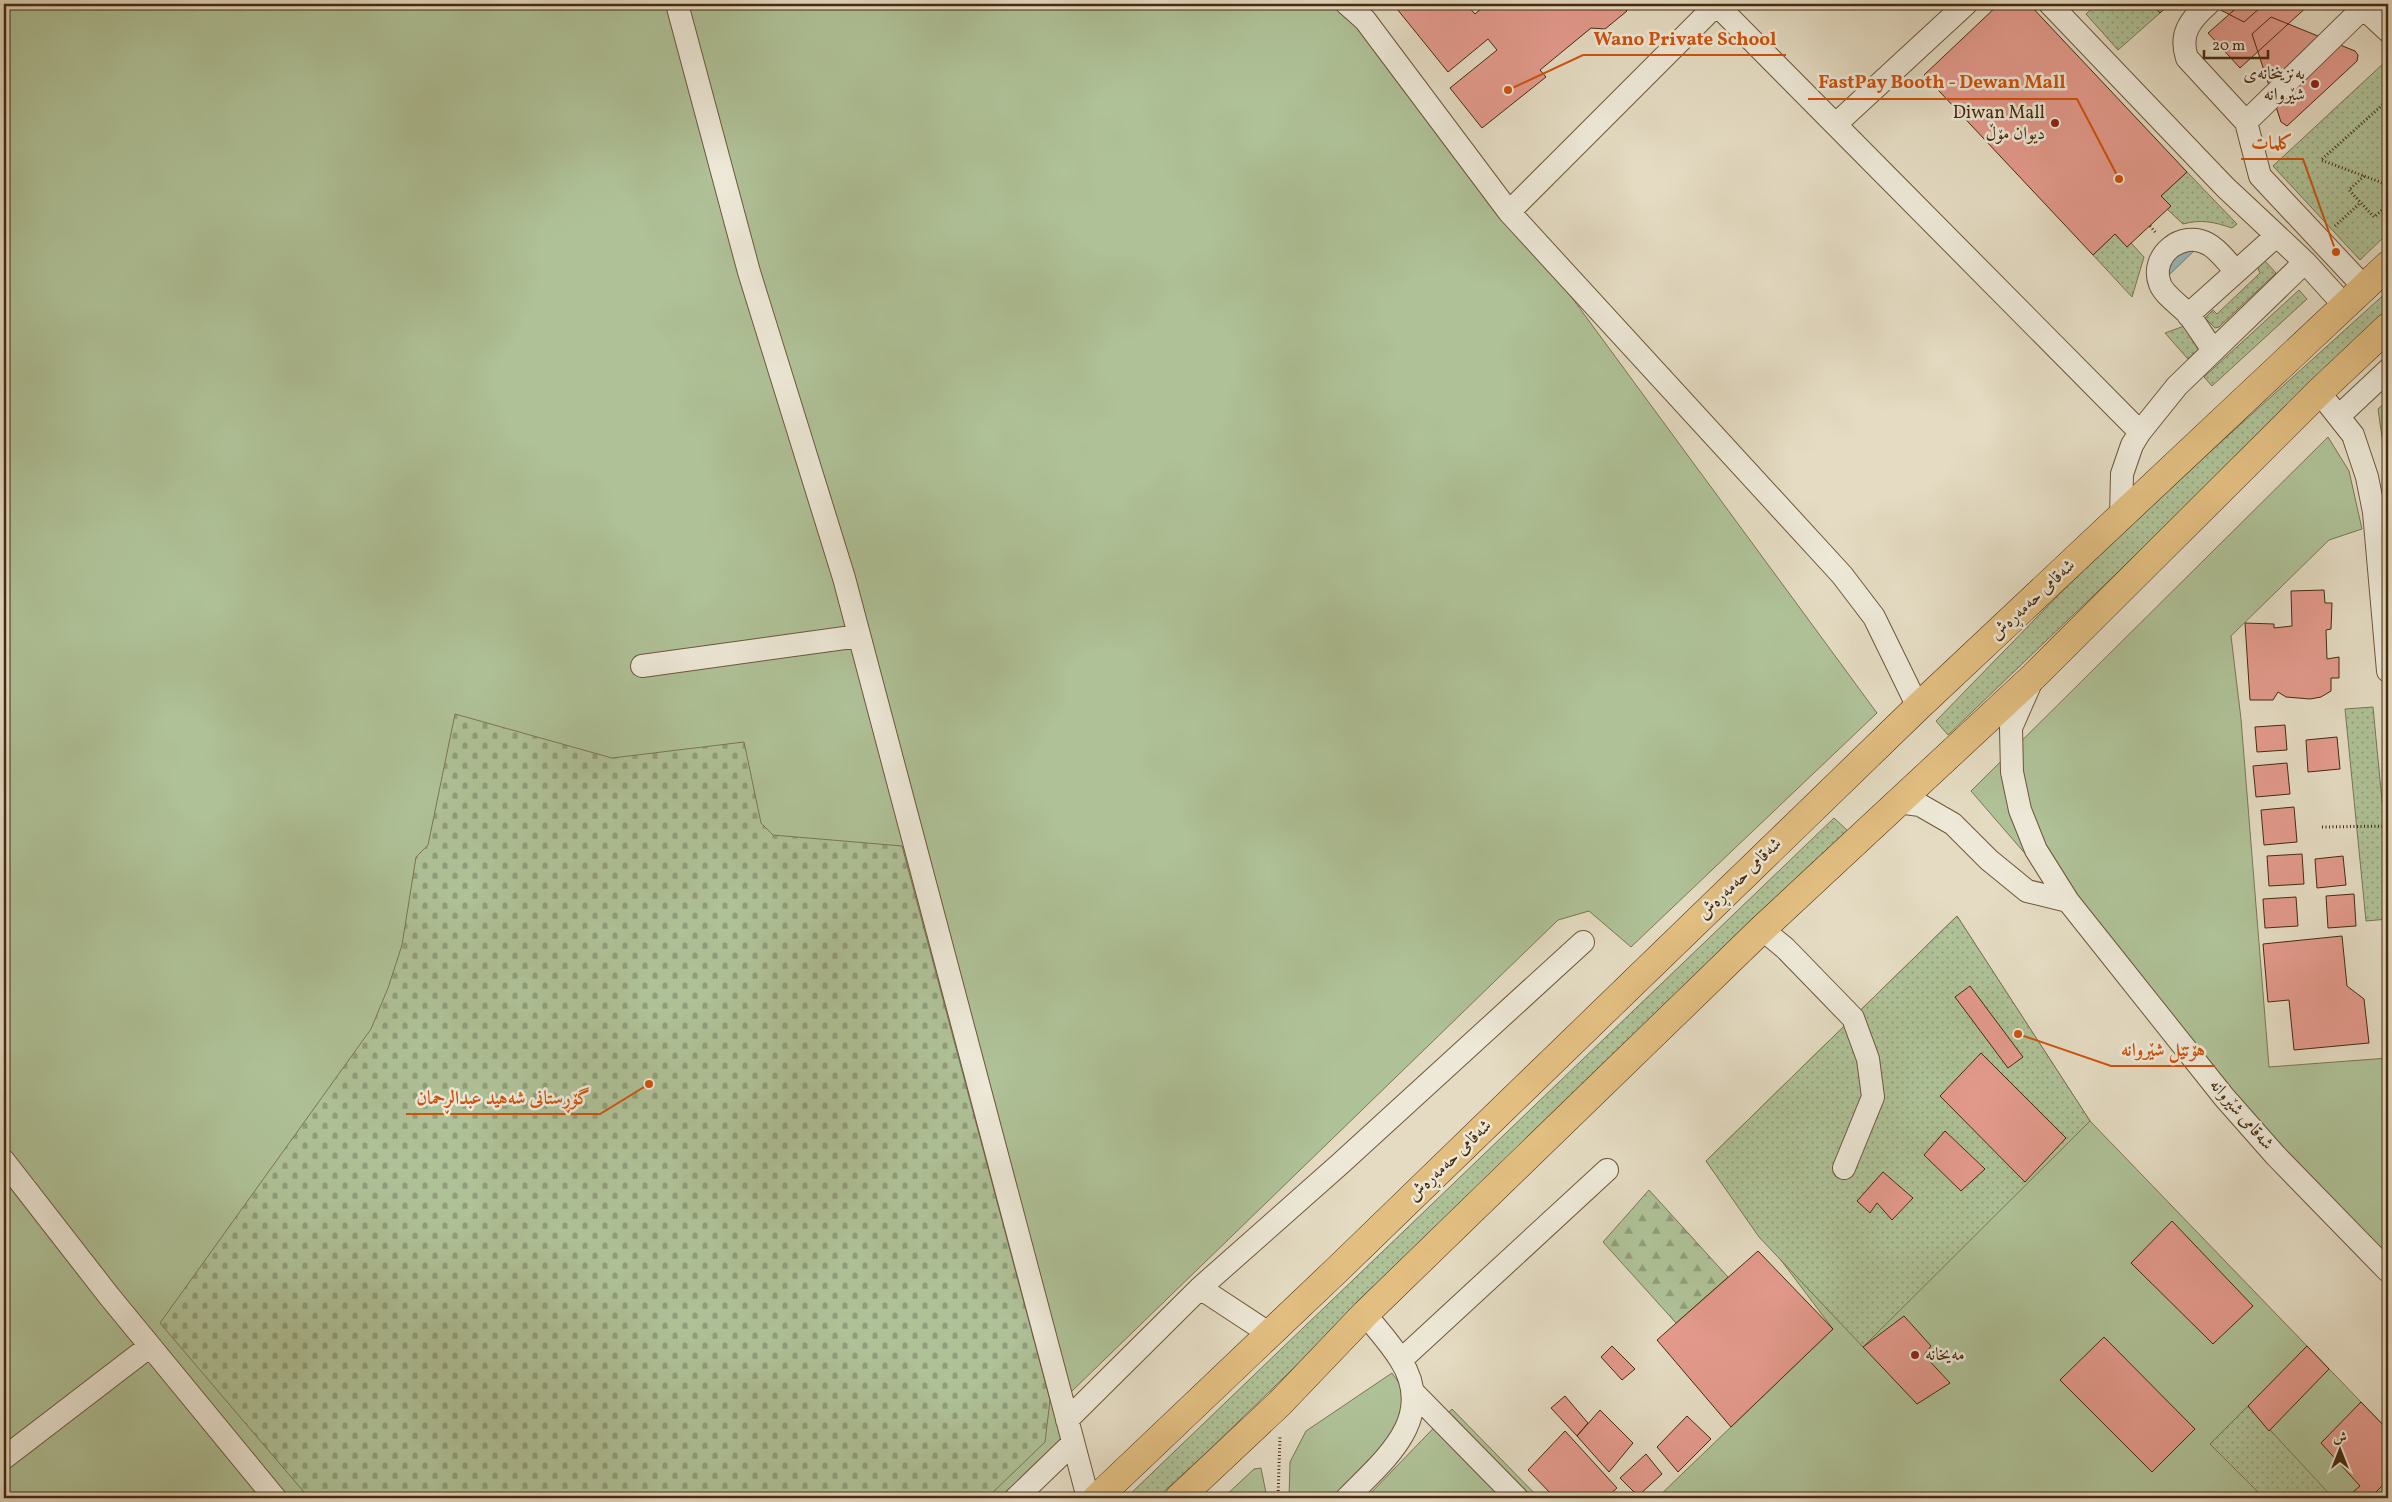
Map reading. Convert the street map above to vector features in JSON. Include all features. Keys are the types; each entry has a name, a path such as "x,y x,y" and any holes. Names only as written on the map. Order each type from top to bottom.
{"highway":[{"name":"شەقامی حەمەڕەش","path":"1097,1498 1270,1334 1918,707 2388,265"},
{"path":"1179,1498 1278,1404 1365,1314 1762,929 2034,676 2319,392 2388,327"}],"street":[{"path":"677,4 749,272 844,578 1088,1498"},
{"path":"1347,4 1365,20 1509,212 1842,575 1874,617 1918,707"},
{"path":"1509,212 1717,4 2140,432"},
{"path":"1836,124 1966,4"},
{"path":"2208,4 2189,23 2185,31 2184,49 2192,66 2246,122 2260,176 2355,297"},
{"path":"2246,122 2361,6 2388,31"},
{"path":"2063,8 2225,187 2305,262 2355,297"},
{"path":"2188,315 2235,270 2276,236"},
{"path":"2213,350 2188,315 2160,285 2158,269 2165,252 2178,240 2191,239 2208,244 2235,270"},
{"path":"2121,518 2122,474 2132,445 2140,432 2177,386 2305,262"},
{"path":"2339,416 2388,370"},
{"path":"2319,392 2339,416 2357,444 2371,493 2388,671"},
{"path":"642,666 859,636"},
{"name":"شەقامی شێروانە","path":"2034,676 2011,728 2012,772 2020,810 2036,850 2068,901 2224,1097 2276,1156 2388,1271"},
{"path":"1898,802 1920,805 1953,824 1989,860 2027,891 2068,901"},
{"path":"1762,929 1786,948 1854,1018 1865,1051 1873,1097 1844,1168"},
{"path":"1067,1420 1200,1288 1582,942"},
{"path":"4,1161 150,1346 275,1498"},
{"path":"1401,1360 1607,1170"},
{"path":"1200,1288 1270,1334"},
{"path":"1347,1498 1393,1452 1402,1438 1411,1415 1412,1391 1401,1360 1365,1314"},
{"path":"4,1458 150,1346"},
{"path":"1412,1391 1517,1498"},
{"path":"1016,1498 1073,1443"}],"path":[{"path":"2388,100 2321,160 2388,186"},
{"path":"2364,176 2349,190 2374,217 2388,205"},
{"path":"2332,230 2360,203"},
{"path":"2322,827 2388,826"},
{"path":"1278,1404 1278,1498"}],"green space":[{"path":"4,4 1348,4 1509,212 1877,713 1631,947 1589,911 1558,920 1071,1392 1063,1445 1006,1498 4,1498"},
{"path":"2097,4 2152,4 2160,13 2118,50 2086,14"},
{"path":"2386,61 2388,233 2360,260 2273,166"},
{"path":"2187,172 2237,224 2232,228 2208,222 2183,224 2167,209 2171,206 2161,196"},
{"path":"2115,234 2131,243 2144,257 2132,297 2093,255"},
{"path":"2264,260 2276,273 2219,327 2215,328 2205,318 2213,310 2217,314 2260,273 2257,266"},
{"path":"2299,290 2307,299 2212,386 2204,377"},
{"path":"2388,291 2388,313 1948,735 1936,721 2074,579 2211,451"},
{"path":"2184,326 2202,346 2188,359 2165,333"},
{"path":"2388,400 2388,479 2378,409"},
{"path":"2328,437 2349,471 2362,529 2329,540 2231,636 2241,719 2269,1067 2388,1058 2388,1277 2295,1166 1971,791"},
{"path":"2373,707 2388,863 2388,919 2366,921 2345,709"},
{"path":"455,714 612,758 744,742 761,823 773,835 902,846 1050,1400 1045,1442 987,1498 309,1498 160,1323 371,1029 388,988 402,945 416,857 428,845"},
{"path":"1834,818 1848,831 1208,1451 1157,1498 1126,1498"},
{"path":"1957,916 2090,1121 2388,1430 2388,1498 1657,1498 1833,1329 1706,1161"},
{"path":"1957,916 2090,1121 1863,1347 1759,1237 1706,1161"},
{"path":"1649,1190 1728,1277 1676,1323 1603,1242"},
{"path":"1392,1373 1402,1389 1403,1405 1400,1421 1384,1450 1339,1498 1289,1498 1290,1462 1306,1431"},
{"path":"2248,1406 2333,1498 2264,1498 2210,1444"},
{"path":"1452,1409 1539,1498 1366,1498"},
{"path":"1261,1468 1267,1498 1223,1498 1254,1469"}],"water":[{"path":"2195,250 2168,276 2167,266 2180,251"}],"building":[{"path":"1393,4 1466,4 1475,14 1482,8 1478,4 1621,4 1627,11 1605,29 1591,28 1540,70 1546,77 1482,128 1450,88 1497,50 1488,39 1448,72"},
{"name":"Diwan Mall دیوان مۆڵ","path":"1999,4 2029,4 2187,172 2161,196 2171,206 2127,247 2115,234 2093,255 1924,75"},
{"path":"2152,4 2170,4 2160,13"},
{"path":"2209,4 2259,4 2260,8 2244,22"},
{"path":"2241,4 2310,4 2240,68 2208,33"},
{"path":"2271,17 2355,51 2358,55 2357,61 2287,126 2281,122 2252,34"},
{"path":"2324,590 2325,603 2332,603 2331,629 2326,630 2327,659 2339,657 2339,678 2331,678 2331,691 2321,697 2310,699 2286,697 2278,692 2273,700 2250,700 2245,623 2274,624 2274,628 2292,626 2291,591"},
{"path":"2285,725 2287,750 2257,752 2255,727"},
{"path":"2337,737 2340,769 2308,772 2306,740"},
{"path":"2287,763 2290,794 2256,797 2253,766"},
{"path":"2294,807 2297,842 2264,845 2261,810"},
{"path":"2302,854 2304,884 2269,886 2267,856"},
{"path":"2343,856 2346,885 2317,888 2315,859"},
{"path":"2354,894 2356,926 2328,928 2326,896"},
{"path":"2296,897 2298,926 2265,928 2263,899"},
{"path":"2342,936 2347,986 2364,999 2369,1043 2294,1050 2289,1000 2268,1002 2263,944"},
{"path":"1970,986 2023,1057 2008,1068 1955,997"},
{"path":"1981,1053 2066,1138 2025,1182 1940,1096"},
{"path":"1945,1131 1985,1169 1961,1191 1924,1155"},
{"path":"1883,1172 1913,1198 1892,1220 1877,1203 1870,1213 1857,1201"},
{"path":"2172,1221 2253,1306 2213,1344 2131,1263"},
{"path":"1758,1251 1833,1329 1731,1427 1657,1340"},
{"path":"1904,1316 1931,1346 1924,1355 1950,1383 1917,1404 1863,1347"},
{"path":"2104,1337 2195,1429 2152,1472 2060,1380"},
{"path":"1612,1346 1635,1369 1622,1380 1601,1357"},
{"path":"2307,1346 2329,1369 2269,1431 2248,1406"},
{"path":"1565,1396 1588,1423 1577,1436 1551,1408"},
{"path":"2361,1402 2388,1430 2388,1480 2370,1498 2346,1498 2360,1486 2321,1443"},
{"path":"1600,1410 1633,1443 1609,1472 1577,1436"},
{"path":"1687,1416 1711,1439 1678,1472 1657,1447"},
{"path":"1565,1431 1617,1488 1606,1498 1555,1498 1528,1470"},
{"path":"1646,1454 1662,1474 1638,1496 1620,1478"}],"place":[{"name":"بەنزینخانەی شێروانە","path":"2315,84"},
{"name":"Wano Private School","path":"1508,90"},
{"name":"Diwan Mall دیوان مۆڵ","path":"2055,123"},
{"name":"FastPay Booth - Dewan Mall","path":"2119,179"},
{"name":"كلمات","path":"2336,252"},
{"name":"هۆتێل شێروانە","path":"2018,1034"},
{"name":"گۆڕستانی شەهید عبدالڕحمان","path":"649,1084"},
{"name":"مەیخانە","path":"1915,1355"}]}
